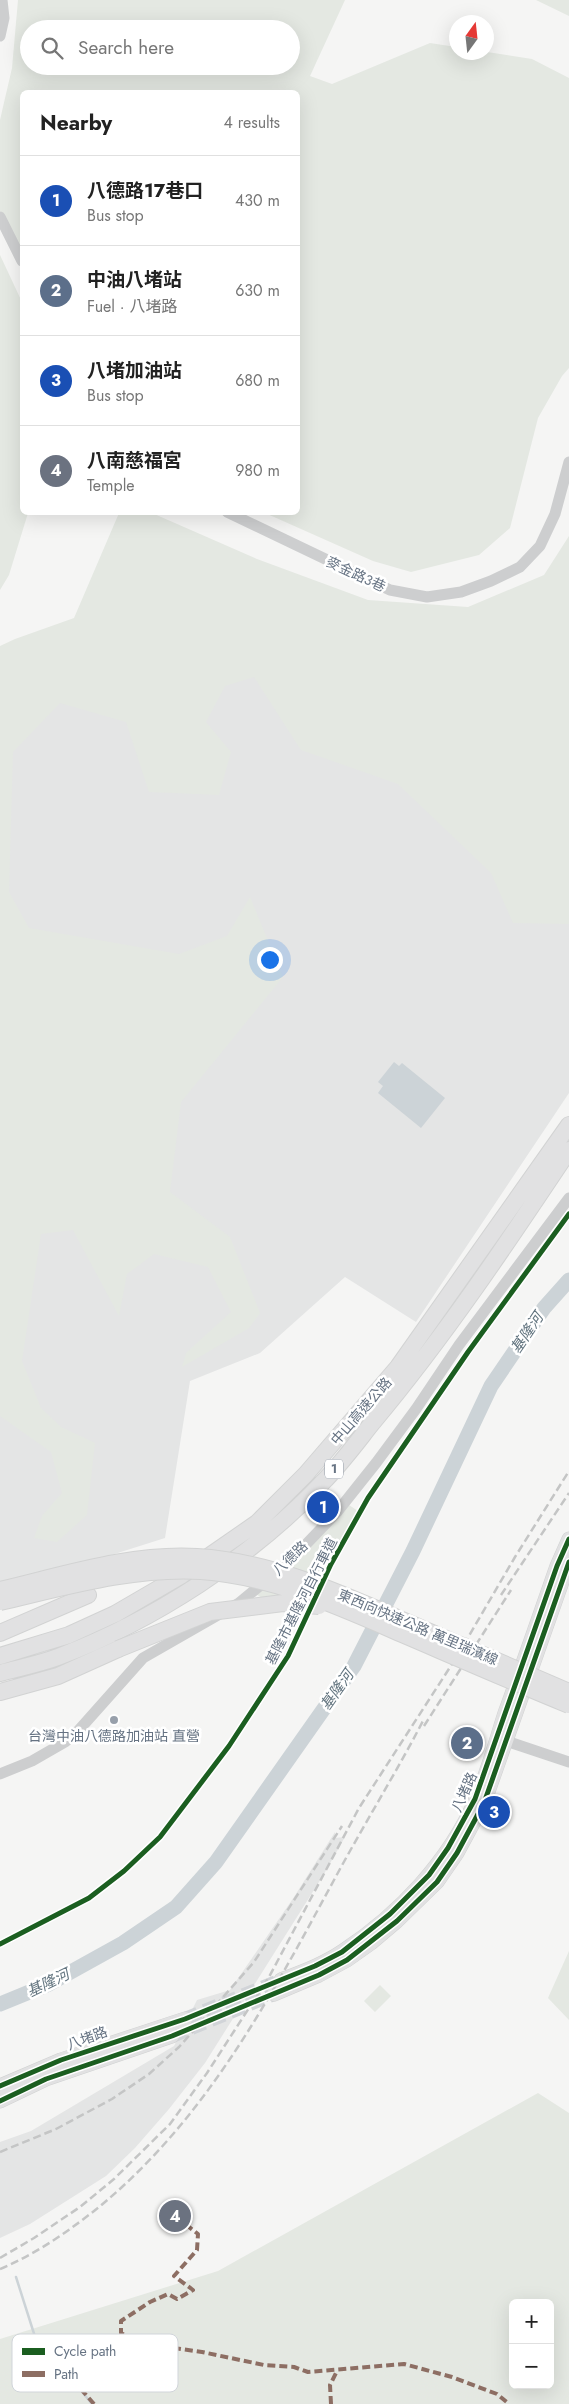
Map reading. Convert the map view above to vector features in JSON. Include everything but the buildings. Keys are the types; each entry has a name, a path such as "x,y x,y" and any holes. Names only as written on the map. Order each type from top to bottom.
{"highway":[{"name":"中山高速公路","path":"0,1656 69,1635 115,1614 182,1575 257,1523 306,1474 398,1367 569,1125"},
{"name":"中山高速公路","path":"0,1673 56,1657 129,1625 180,1596 237,1557 272,1530 323,1483 415,1372 505,1246 569,1150"},
{"name":"東西向快速公路 萬里瑞濱線","path":"0,1590 100,1566 142,1560 196,1556 223,1559 256,1566 338,1592 569,1692"},
{"path":"0,1632 88,1595 151,1564 190,1562 221,1564 284,1577 569,1700"},
{"name":"東西向快速公路 萬里瑞濱線","path":"0,1602 98,1580 140,1573 201,1571 242,1577 283,1586 325,1601 569,1705"},
{"path":"0,1692 58,1676 118,1649 210,1612 283,1603 305,1603 324,1607 569,1712"}],"main road":[{"name":"八堵路","path":"281,1980 342,1952 365,1935 390,1914 429,1875 448,1848 476,1800 557,1566 569,1539"},
{"name":"八堵路","path":"274,1994 319,1975 347,1960 397,1921 437,1882 457,1853 484,1803 569,1562"},
{"name":"八堵路","path":"0,2086 61,2060 184,2018"},
{"name":"八堵路","path":"0,2101 46,2079 172,2036"}],"street":[{"path":"0,36 4,18 2,0"},
{"path":"0,217 20,257"},
{"name":"麥金路3巷","path":"233,515 390,590 427,597 460,592 491,581 520,567 540,546 555,514 569,462"},
{"name":"八德路","path":"0,1774 32,1761 65,1742 78,1731 144,1658 239,1603 291,1560 337,1512 376,1463 416,1409 459,1345 569,1198"},
{"path":"506,1741 569,1762"}],"shaded area":[{"path":"18,0 345,0 310,76 332,84 430,43 449,46 449,60 494,60 494,53 532,59 569,78 569,368 562,376 538,418 510,528 479,555 411,572 373,561 270,515 300,515 300,90 20,90 20,250 0,211 0,120 12,68"},
{"path":"536,0 569,0 569,16"},
{"path":"0,255 20,298 20,515 27,515 9,575 0,590"},
{"path":"118,515 157,515 257,559 368,600 468,607 544,575 569,536 569,924 513,923 491,873 398,784 301,750 254,677 225,686 206,722 231,752 219,795 149,792 126,722 60,703 13,752 9,892 29,928 179,954 227,936 250,897 283,977 181,1102 170,1192 230,1237 260,1313 249,1328 182,1367 186,1353 231,1312 208,1267 154,1254 127,1274 119,1316 73,1230 41,1234 22,1361 41,1408 61,1427 95,1443 87,1515 57,1542 34,1538 42,1516 62,1493 51,1452 0,1416 0,646 74,618"},
{"path":"96,655 331,673 569,885 569,1093 416,1322 345,1277 260,1353 190,1381 165,1538 105,1557 0,1582 0,739"},
{"path":"394,1062 399,1066 402,1063 445,1098 421,1128 378,1093 383,1086 378,1082"},
{"path":"349,1505 358,1511 305,1621 277,1608 253,1592"},
{"path":"335,1832 335,1838 345,1837 324,1874 205,2063 169,2109 135,2148 106,2176 30,2224 0,2238 0,2142 31,2131 174,2046 197,2000 230,1990 294,1897"},
{"path":"569,1951 569,2020 548,1998"},
{"path":"380,1985 391,1996 375,2012 364,2001"},
{"path":"538,2093 569,2113 569,2404 0,2404 0,2339 12,2335 12,2392 178,2392 178,2334 16,2334 218,2271"}],"waterway":[{"name":"基隆河","path":"0,2004 49,1984 123,1943 176,1907 216,1862 354,1666 413,1551 491,1386 544,1308 569,1280"},
{"path":"16,2277 34,2334"},
{"path":"82,2392 92,2404"}],"tunnel":[{"path":"185,2019 281,1980"},
{"path":"172,2036 274,1994"}],"railway":[{"path":"0,2258 80,2207 114,2179 170,2124 207,2073 269,1977 359,1808 456,1658 515,1557 569,1471"},
{"path":"501,1595 569,1493"},
{"path":"424,1726 511,1590"},
{"path":"0,2269 52,2241 99,2207 137,2173 172,2136 203,2097 232,2056 285,1969 424,1719"},
{"path":"0,2152 56,2129 112,2099 149,2074 179,2047 254,1962 342,1826"}],"marked path":[{"path":"123,2334 121,2333 121,2321 150,2302 168,2294 177,2299 193,2290 174,2276 197,2250 198,2234 180,2220 183,2209 181,2204"},
{"path":"178,2349 264,2365 294,2367 308,2372 404,2364 452,2377 497,2394 509,2404"},
{"path":"331,2404 330,2385 337,2371"},
{"path":"83,2392 94,2404"}],"cycle path":[{"name":"基隆市基隆河自行車道","path":"0,1944 89,1898 124,1871 160,1837 229,1746 288,1656 331,1564 368,1498 468,1352 569,1214"},
{"path":"0,2086 61,2060 185,2019 315,1966 342,1952 390,1914 429,1875 448,1848 475,1799 557,1566 569,1539"},
{"path":"0,2101 46,2079 172,2036 319,1975 347,1960 397,1921 437,1882 457,1853 484,1803 569,1562"}],"place":[{"name":"八德路17巷口","path":"323,1507"},
{"name":"台灣中油八德路加油站 直營","path":"114,1720"},
{"name":"中油八堵站","path":"467,1743"},
{"name":"八堵加油站","path":"494,1812"},
{"name":"八南慈福宮","path":"175,2216"}]}
